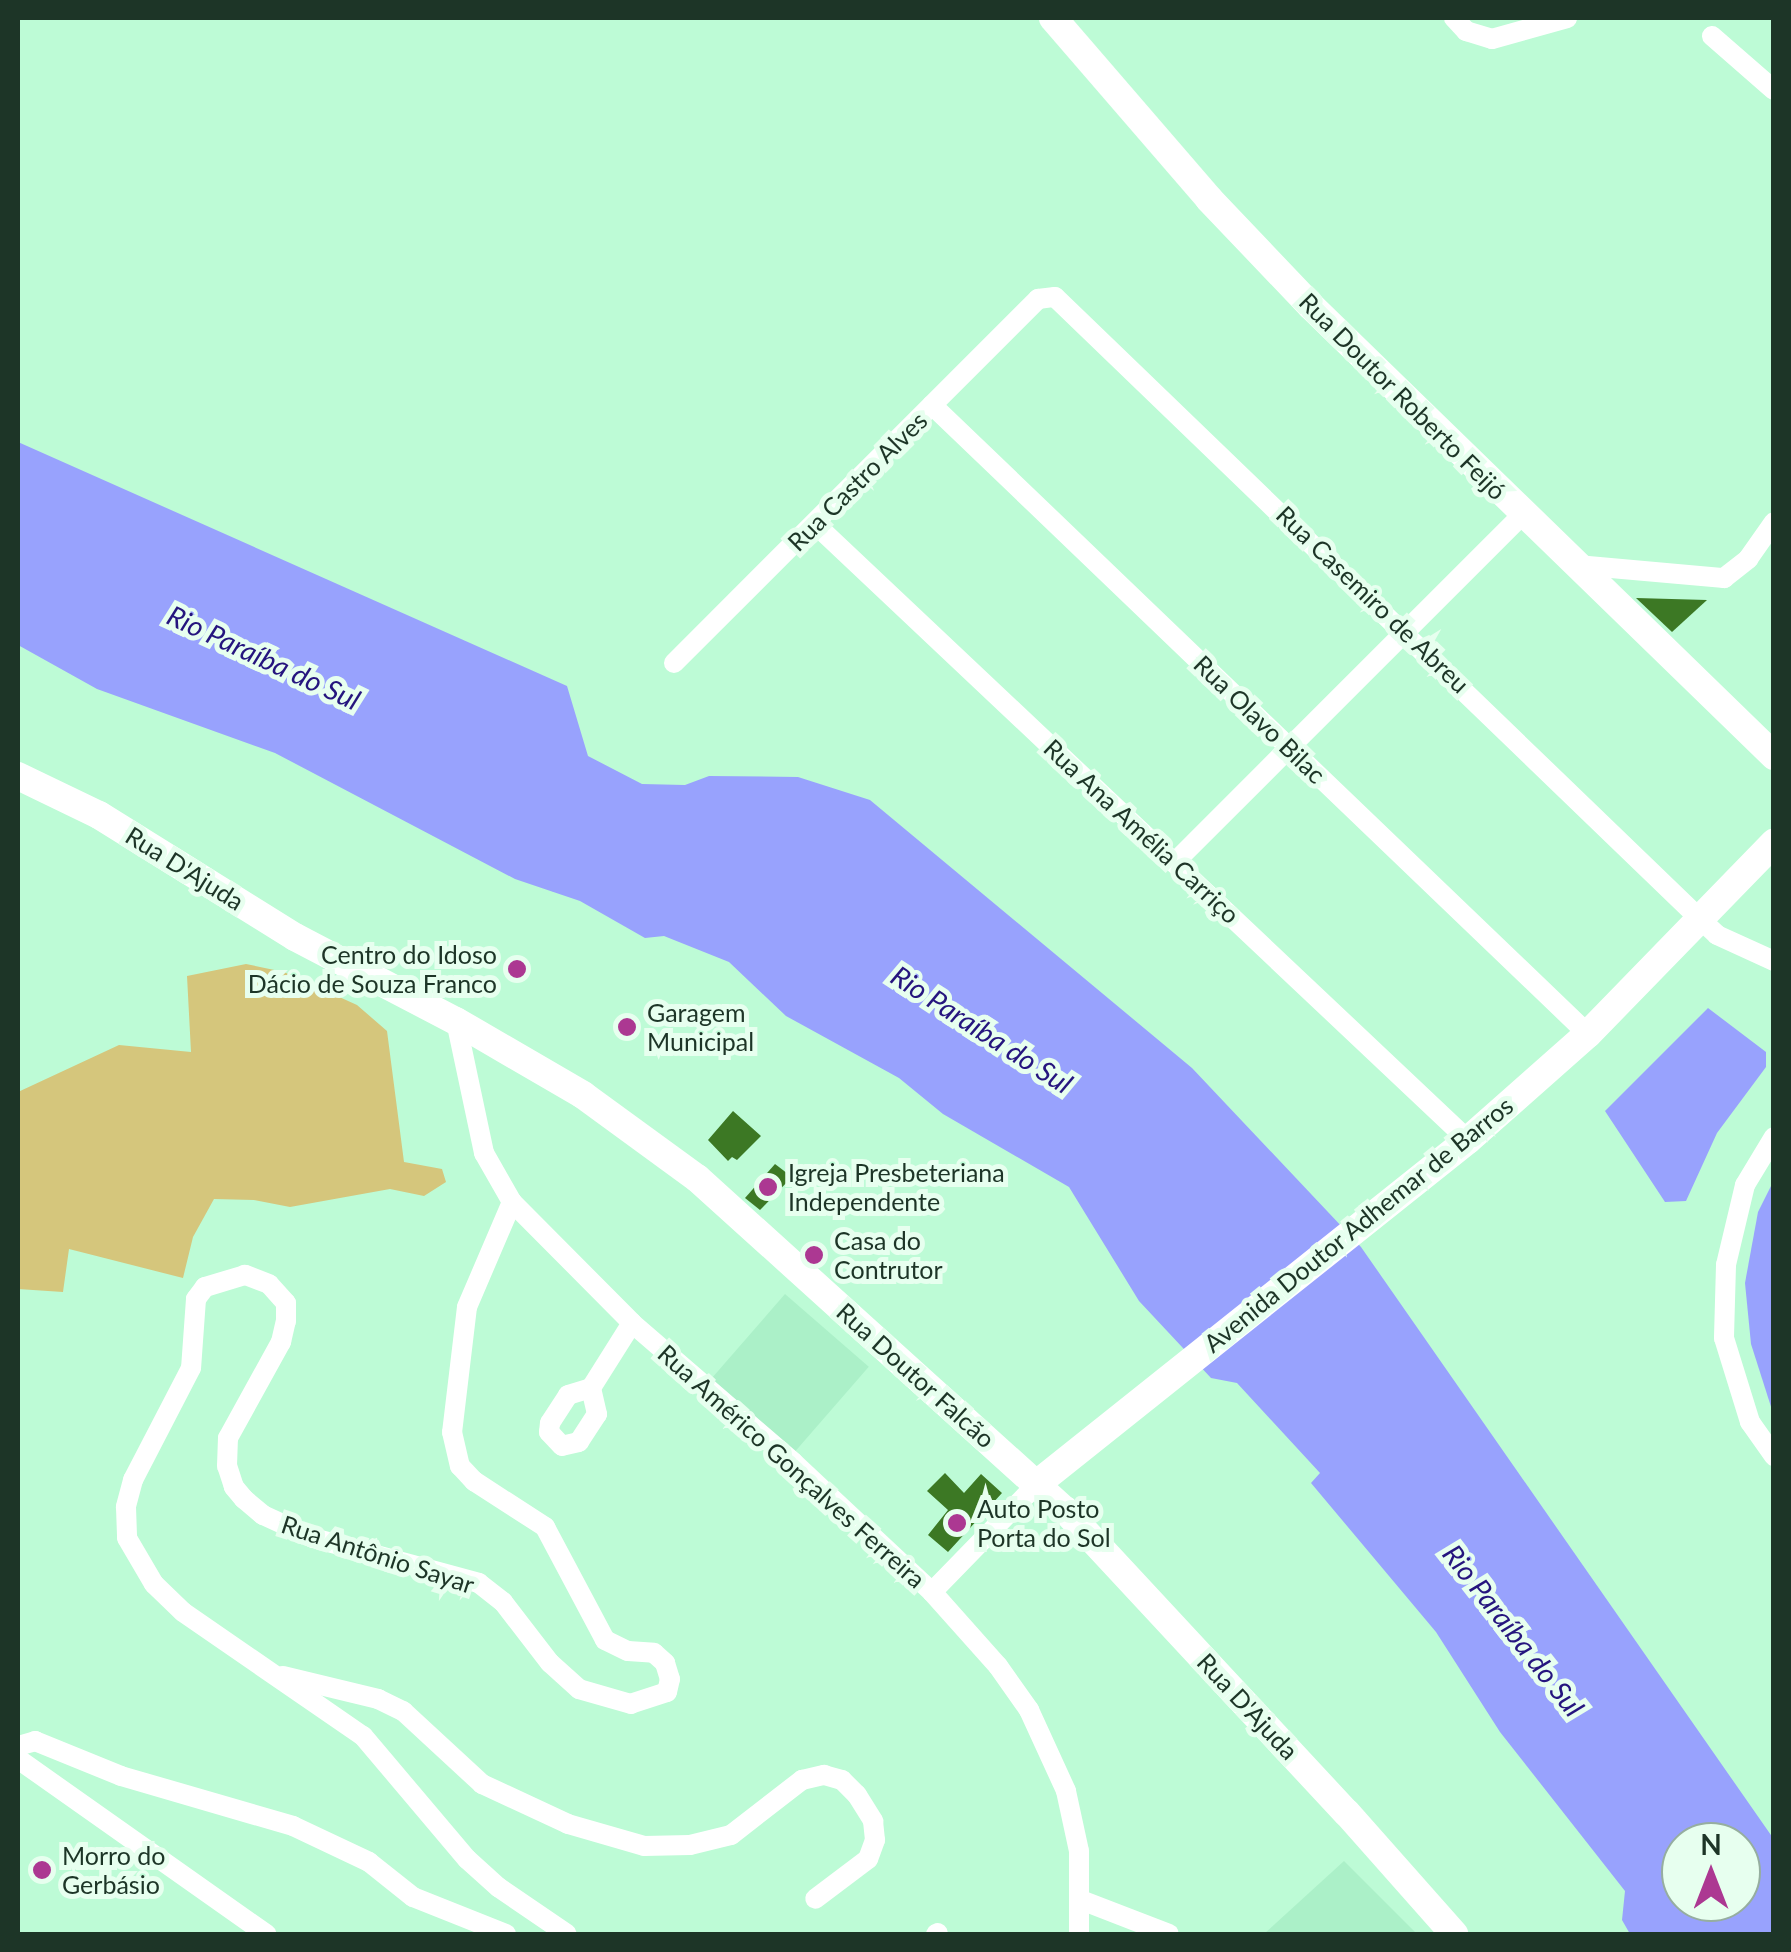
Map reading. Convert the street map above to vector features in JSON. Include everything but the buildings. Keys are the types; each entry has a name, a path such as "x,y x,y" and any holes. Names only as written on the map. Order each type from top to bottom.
{"main road":[{"name":"Rua Doutor Roberto Feijó","path":"1053,18 1228,220 1522,514 1774,756"},
{"name":"Rua D'Ajuda","path":"18,776 99,815 295,937 456,1021"},
{"name":"Avenida Doutor Adhemar de Barros","path":"1038,1483 1468,1140 1588,1034 1774,843"},
{"name":"Rua Doutor Falcão","path":"456,1021 596,1104 697,1178 1038,1483"},
{"name":"Rua D'Ajuda","path":"1038,1483 1348,1812 1454,1934"}],"street":[{"path":"1454,18 1466,31 1492,39 1567,18"},
{"path":"1712,36 1774,90"},
{"name":"Rua Castro Alves","path":"674,663 1038,298"},
{"name":"Rua Casemiro de Abreu","path":"1038,298 1065,301 1700,919"},
{"name":"Rua Olavo Bilac","path":"932,405 1588,1034"},
{"path":"1175,862 1522,514"},
{"path":"1575,565 1724,578 1748,560 1774,522"},
{"name":"Rua Ana Amélia Carriço","path":"815,524 1468,1140"},
{"path":"1700,919 1717,935 1774,960"},
{"name":"Rua Américo Gonçalves Ferreira","path":"456,1021 484,1153 512,1202 632,1323 792,1462 932,1592 998,1666 1048,1744 1066,1790 1079,1851 1079,1934"},
{"path":"1774,1136 1745,1185 1737,1217 1726,1266 1724,1338 1750,1422 1774,1456"},
{"name":"Rua Antônio Sayar","path":"266,1672 182,1612 154,1584 127,1538 126,1507 134,1480 191,1368 196,1299 205,1287 246,1276 269,1284 286,1303 281,1342 228,1438 227,1466 234,1487 254,1507 313,1538 480,1584 503,1602 550,1664 580,1690 631,1704 653,1700 667,1692 670,1679 666,1663 654,1653 628,1651 606,1640 545,1527 474,1481 460,1466 452,1432 467,1307 512,1202"},
{"path":"591,1388 632,1323"},
{"name":"Avenida Doutor Adhemar de Barros","path":"932,1592 1038,1483"},
{"path":"266,1672 378,1699 403,1712 482,1784 568,1824 644,1846 690,1845 732,1834 802,1780 824,1775 842,1780 873,1821 875,1840 868,1859 814,1899"},
{"path":"266,1672 363,1736 467,1859 498,1887 563,1930"},
{"path":"18,1746 35,1741 120,1776 293,1826 369,1862 412,1898 506,1934"},
{"path":"18,1759 266,1934"},
{"path":"1081,1900 1169,1934"}],"shaded area":[{"path":"246,964 284,972 357,1005 387,1031 404,1162 442,1169 446,1182 424,1196 390,1189 290,1207 254,1200 214,1199 193,1237 183,1278 69,1249 63,1292 18,1289 18,1092 119,1045 191,1052 187,976"},
{"path":"785,1294 869,1367 795,1451 712,1379"},
{"path":"1344,1861 1417,1934 1264,1934"}],"water":[{"name":"Rio Paraíba do Sul","path":"18,442 567,686 588,756 642,784 685,785 709,776 798,777 870,800 1192,1068 1361,1247 1773,1838 1773,1934 1630,1934 1622,1920 1625,1891 1500,1732 1436,1632 1311,1483 1320,1473 1237,1383 1211,1378 1139,1301 1069,1187 943,1114 899,1078 786,1016 729,962 664,936 645,938 580,901 515,879 275,753 97,689 18,645"},
{"path":"1708,1008 1766,1052 1766,1067 1717,1133 1686,1201 1665,1202 1605,1111"},
{"path":"1773,1182 1773,1413 1751,1344 1745,1283 1758,1212"}],"place":[{"name":"Centro do Idoso Dácio de Souza Franco","path":"517,969"},
{"name":"Garagem Municipal","path":"627,1027"},
{"name":"Igreja Presbeteriana Independente","path":"768,1187"},
{"name":"Casa do Contrutor","path":"814,1255"},
{"name":"Auto Posto Porta do Sol","path":"957,1523"},
{"name":"Morro do Gerbásio","path":"42,1870"}]}
